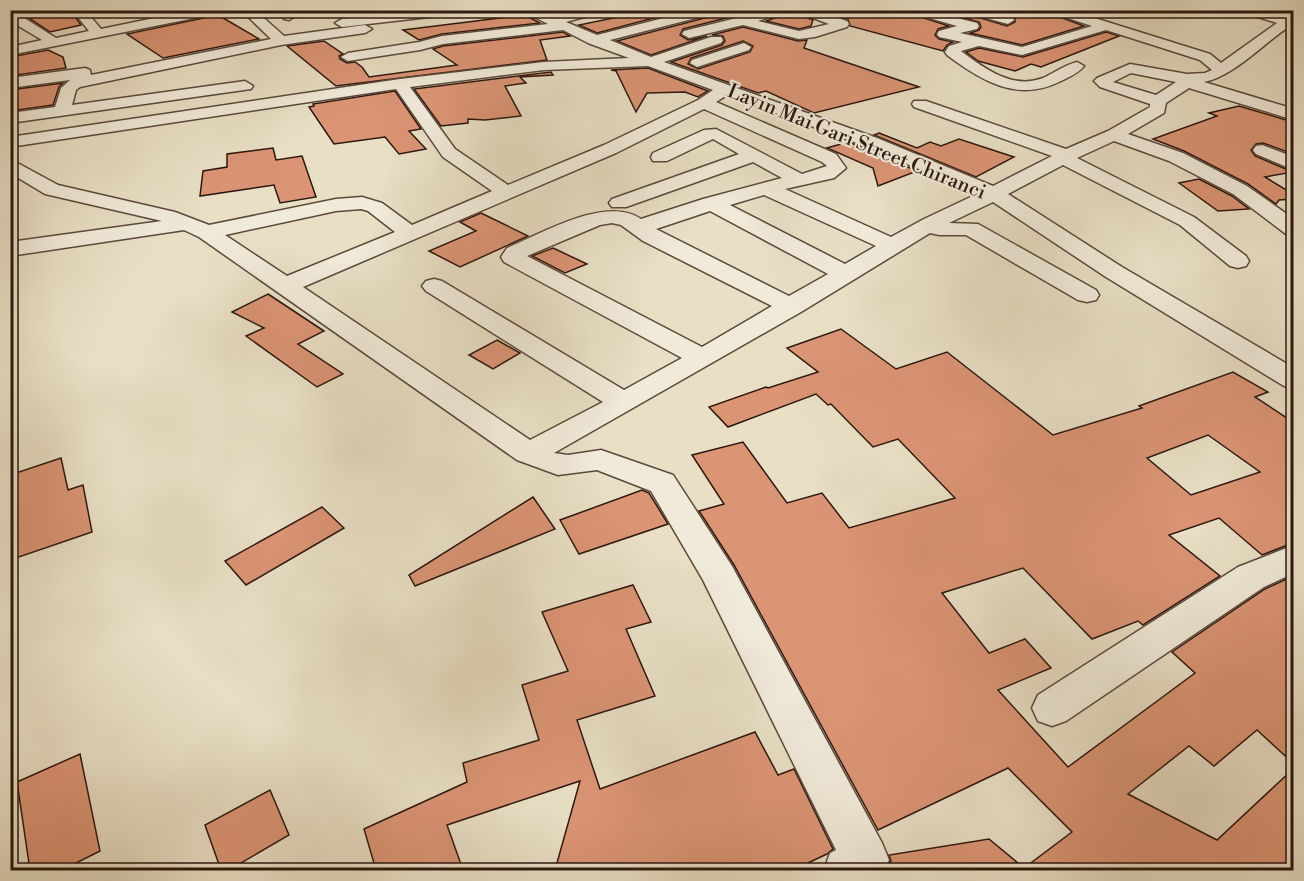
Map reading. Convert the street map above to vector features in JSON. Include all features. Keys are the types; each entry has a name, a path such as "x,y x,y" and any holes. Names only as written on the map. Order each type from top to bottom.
{"street":[{"path":"10,10 12,16 83,60"},
{"path":"78,10 98,34"},
{"path":"62,110 70,86 98,34 215,10"},
{"path":"247,10 276,36"},
{"path":"10,83 83,60 197,58 246,48 276,36 378,15 455,10"},
{"path":"348,57 420,46 539,19 603,10"},
{"path":"667,10 694,14"},
{"path":"678,71 709,58 751,49 684,35 786,10"},
{"path":"744,21 786,33 810,34 842,24 798,10"},
{"path":"828,18 850,10"},
{"path":"907,10 972,26 938,33 1069,61 1113,75"},
{"path":"962,10 987,16 1006,15"},
{"path":"1241,10 1291,21"},
{"path":"1048,19 1064,13 1205,57 1221,70"},
{"path":"598,40 694,14"},
{"path":"187,16 206,27"},
{"path":"1126,18 1157,27"},
{"name":"Layin Mai Gari Street Chiranci","path":"539,19 622,50 647,53 678,71 871,142 994,194 1114,272 1293,380"},
{"path":"1158,101 1190,80 1216,75 1291,21"},
{"path":"440,26 463,22"},
{"path":"146,24 163,36"},
{"path":"333,26 365,28"},
{"path":"333,26 348,57 360,69"},
{"path":"1022,51 1107,26"},
{"path":"1274,32 1293,37"},
{"path":"1009,36 954,49 952,52 986,75 1021,86 1038,85 1069,61"},
{"path":"1114,44 1135,37"},
{"path":"226,38 246,48"},
{"path":"10,142 400,84 647,53 716,40"},
{"path":"10,51 54,42"},
{"path":"1227,44 1250,49"},
{"path":"180,47 197,58"},
{"path":"1158,101 1105,84 1102,81 1172,48"},
{"path":"340,72 426,61"},
{"path":"151,120 145,98 144,82 237,65"},
{"path":"1130,68 1153,75 1190,80 1293,115"},
{"path":"10,118 258,84"},
{"path":"400,84 449,153 506,192"},
{"path":"285,286 610,149 704,103 727,88"},
{"path":"528,453 571,432 792,307 844,273 931,223 994,194 1065,156 1114,135 1158,109 1158,101"},
{"path":"645,230 647,224 710,203 827,174 837,168 829,158 704,103"},
{"path":"920,104 1065,156 1186,221 1238,261"},
{"path":"660,157 710,134 716,134 799,180"},
{"path":"1114,135 1176,157 1231,185 1293,229"},
{"path":"1262,150 1293,164"},
{"path":"619,203 754,155"},
{"path":"10,165 52,189 168,216 198,228 528,453 554,464 567,466 592,459 601,460 662,483 719,576 865,860 847,870"},
{"path":"10,184 35,181"},
{"path":"765,188 893,246"},
{"path":"11,237 198,228 362,202 375,207 410,232"},
{"path":"710,203 844,273"},
{"path":"702,358 512,257 515,253 596,219 612,217 628,220 651,236 792,307"},
{"path":"931,223 939,229 970,229 1087,295"},
{"path":"434,286 624,402"},
{"path":"1052,708 1251,577 1293,558"}],"building":[{"path":"28,10 70,10 81,25 50,32 27,17"},
{"path":"643,10 684,10 597,33 579,25 643,12"},
{"path":"711,10 758,10 683,29 680,35 688,40 707,36 651,55 617,41 709,17"},
{"path":"822,10 899,10 949,26 938,29 935,35 939,39 953,42 943,51 850,26 848,19"},
{"path":"936,10 954,10 1007,26 1015,22 1015,16 994,10 1041,10 1084,26 1022,45 970,33 979,30 981,27 979,22"},
{"path":"792,12 813,20 811,26 799,29 766,21"},
{"path":"218,15 259,39 163,58 127,34"},
{"path":"525,15 540,23 442,34 419,40 403,30"},
{"path":"743,27 798,41 807,40 804,48 919,87 814,113 766,91 758,93 671,62 722,45 725,41 723,36 712,35","holes":["743,41 753,46 750,52 698,69 688,64 691,58"]},
{"path":"563,32 570,36 540,40 547,60 336,86 287,46 324,41 343,54 339,56 340,59 347,63 355,62 369,77 457,65 433,49 443,46"},
{"path":"1106,32 1119,36 1041,67 1031,64 1015,71 978,61 966,52 979,48 1023,57"},
{"path":"48,50 63,57 66,68 10,76 10,57"},
{"path":"648,68 708,91 698,97 685,92 647,93 636,112 616,71 611,70"},
{"path":"551,72 553,75 520,77 526,83 505,86 521,116 485,120 468,119 468,123 441,126 414,89"},
{"path":"63,83 59,87 53,105 10,111 10,90"},
{"path":"395,91 421,129 409,131 426,149 399,154 385,137 334,144 309,107 314,106 313,104"},
{"path":"1239,106 1293,122 1293,154 1263,143 1256,144 1251,150 1255,156 1293,172 1265,177 1293,194 1293,199 1279,200 1276,204 1248,184 1184,151 1153,139 1217,116 1209,113"},
{"path":"879,133 917,148 930,142 941,146 959,139 1014,157 976,177 874,135"},
{"path":"848,142 917,171 878,186 873,168 827,148"},
{"path":"273,148 276,160 302,156 316,197 280,203 274,185 200,196 203,171 227,167 227,154"},
{"path":"1199,179 1232,196 1249,209 1218,211 1179,183"},
{"path":"481,213 528,236 460,267 429,251 476,231 460,222"},
{"path":"553,248 587,264 565,273 532,256"},
{"path":"268,294 324,331 298,344 343,374 317,387 246,336 264,328 232,312"},
{"path":"841,329 896,369 947,352 1053,435 1142,408 1139,406 1233,372 1268,392 1255,397 1293,422 1293,543 1262,555 1219,518 1169,535 1220,576 1143,625 1138,621 1092,639 1023,568 942,593 989,653 1025,639 1051,668 998,690 1068,767 1195,673 1172,652 1265,589 1293,576 1293,763 1257,730 1214,766 1189,746 1128,794 1217,840 1293,769 1293,870 886,870 891,861 889,855 989,839 1024,868 1072,832 1008,768 878,830 734,565 699,511 724,504 692,455 743,442 787,503 822,493 849,528 955,498 898,439 873,447 831,404 828,405 816,394 728,427 709,407 818,372 787,348","holes":["1208,435 1260,472 1191,495 1147,458"]},
{"path":"497,340 520,353 493,369 469,355"},
{"path":"61,458 68,490 83,485 92,532 10,560 10,475"},
{"path":"642,490 649,493 668,524 579,554 560,520"},
{"path":"533,497 555,529 415,586 409,575"},
{"path":"322,507 344,528 246,585 225,561"},
{"path":"633,585 651,622 626,629 655,696 577,720 600,789 755,732 778,775 794,769 833,849 793,870 555,870 580,781 447,825 463,870 376,870 364,829 467,782 463,763 539,740 522,685 568,671 542,612"},
{"path":"80,754 100,851 62,870 30,870 17,782"},
{"path":"270,790 289,835 229,870 221,870 205,825"}]}
